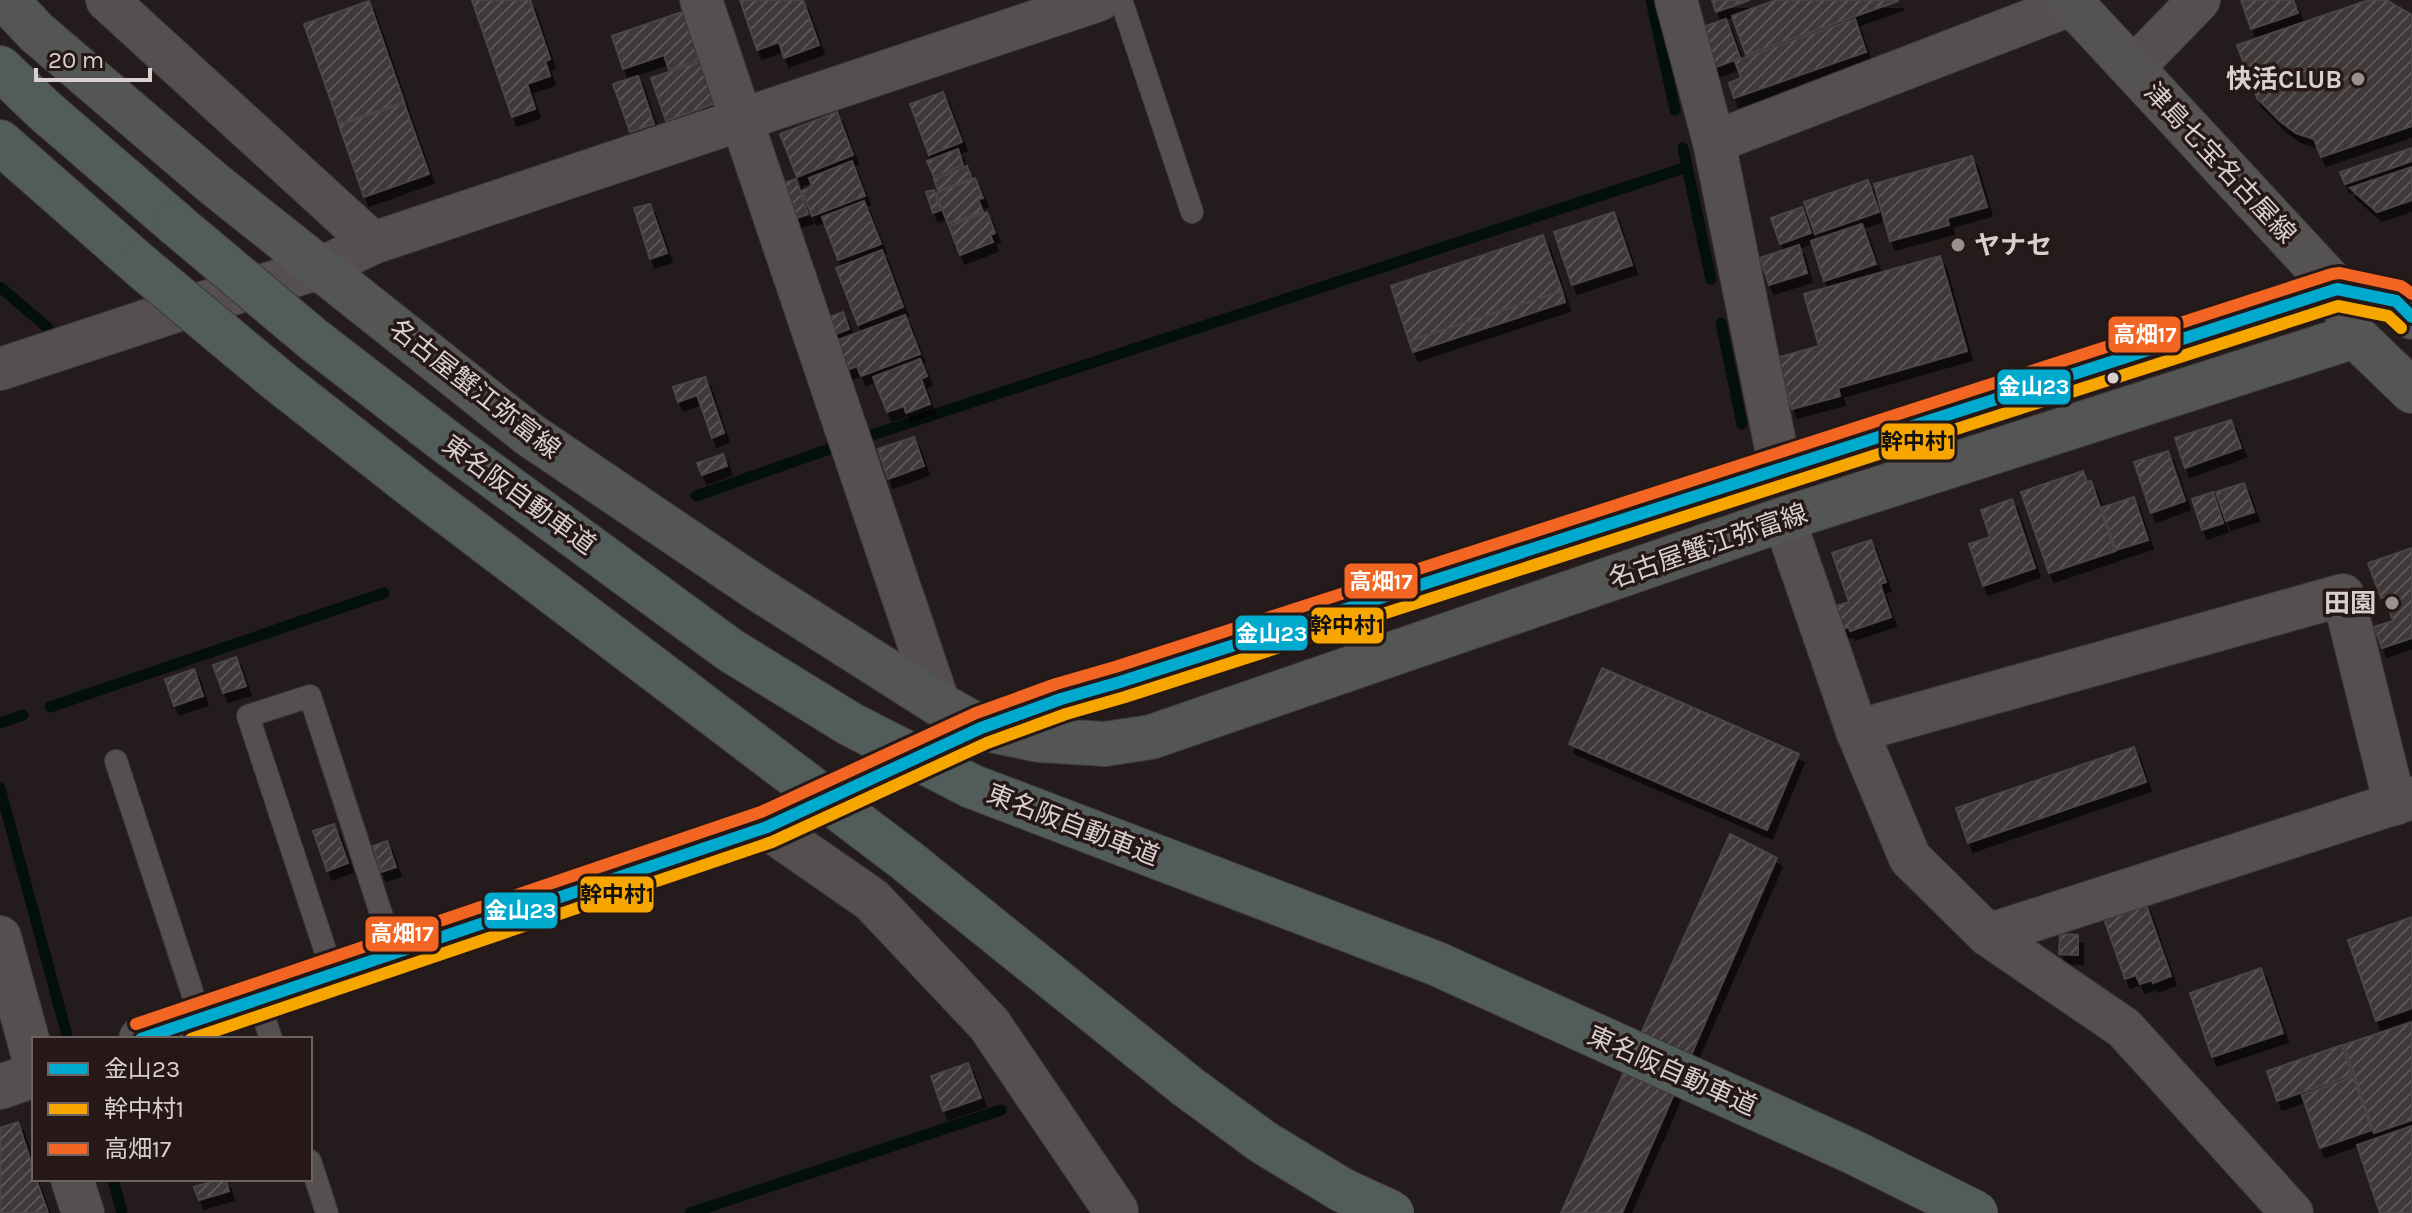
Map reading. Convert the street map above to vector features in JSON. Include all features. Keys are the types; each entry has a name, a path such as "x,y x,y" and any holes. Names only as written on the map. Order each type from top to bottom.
{"highway":[{"name":"東名阪自動車道","path":"0,68 44,110 314,340 449,444 730,650 850,724 971,786 1435,963 1853,1152 1976,1213"},
{"path":"0,142 280,382 906,860 1188,1087 1263,1142 1342,1190 1392,1213"}],"main road":[{"name":"名古屋蟹江弥富線","path":"6,0 48,43 214,184 530,435 755,587 939,704 981,728 1039,740 1105,744 1151,737 1784,519 2355,336"},
{"name":"津島七宝名古屋線","path":"2071,2 2337,289 2355,336"},
{"name":"名古屋蟹江弥富線","path":"981,728 1061,699 2337,289 2407,305"},
{"path":"2355,336 2412,391"}],"street":[{"path":"107,0 373,243"},
{"path":"701,0 939,704"},
{"path":"0,369 188,307 321,268 373,243 1099,0"},
{"path":"1676,0 1714,142 1780,468"},
{"path":"2132,69 2199,0"},
{"path":"1714,142 2071,2"},
{"path":"2355,336 2407,305"},
{"path":"1784,519 1857,731 1910,858 1988,935 2124,1028 2292,1213"},
{"path":"1857,731 2343,595 2404,801 1988,935"},
{"path":"147,1037 201,1019 264,1019 333,974 767,827 981,728"},
{"path":"767,827 872,900 989,1024 1118,1212"},
{"path":"0,937 32,1054"},
{"path":"0,1087 32,1076"},
{"path":"73,1181 83,1213"}],"lane":[{"path":"1121,0 1192,212"},
{"path":"333,974 248,716 310,696 394,953"},
{"path":"116,761 201,1019"},
{"path":"312,1167 327,1213"}],"building":[{"path":"472,0 530,0 550,59 545,61 550,76 527,84 535,109 512,117"},
{"path":"740,0 803,0 819,45 784,58 779,42 757,50"},
{"path":"1712,0 1750,0 1716,12"},
{"path":"1776,0 1898,1 1746,55 1732,16"},
{"path":"2241,0 2293,0 2298,13 2251,29"},
{"path":"2369,0 2386,0 2412,15 2412,126 2321,157 2314,139 2296,133 2257,98 2237,45"},
{"path":"369,1 404,102 339,124 304,24"},
{"path":"688,10 704,58 669,70 664,55 623,69 612,36"},
{"path":"1726,19 1740,58 1708,70 1694,30"},
{"path":"1855,19 1866,52 1734,98 1729,83 1741,78 1735,61"},
{"path":"705,60 719,102 666,121 651,78"},
{"path":"638,76 654,124 630,132 613,84"},
{"path":"943,92 962,142 929,155 910,104"},
{"path":"404,103 429,174 364,197 339,125"},
{"path":"837,112 853,155 797,177 780,134"},
{"path":"2412,148 2412,161 2345,184 2340,172"},
{"path":"958,149 963,165 934,177 927,161"},
{"path":"1972,156 1987,207 1947,218 1949,225 1890,241 1874,184"},
{"path":"852,161 865,196 812,216 802,191 812,186 809,178"},
{"path":"967,166 972,179 938,191 934,179"},
{"path":"2412,167 2412,200 2377,212 2350,188"},
{"path":"975,178 983,198 978,199 983,212 948,224 936,193"},
{"path":"796,179 808,214 790,220 778,185"},
{"path":"1868,180 1879,212 1815,234 1804,202"},
{"path":"934,190 941,210 933,213 926,192"},
{"path":"864,201 881,244 838,260 822,217"},
{"path":"650,204 667,253 650,259 634,208"},
{"path":"1802,207 1811,233 1780,244 1771,218"},
{"path":"987,212 995,233 990,235 993,242 960,255 949,226"},
{"path":"1614,212 1632,265 1572,285 1554,232"},
{"path":"1862,224 1876,264 1824,281 1811,241"},
{"path":"1543,235 1562,291 1409,341 1391,286"},
{"path":"1799,245 1807,273 1769,285 1760,258"},
{"path":"882,250 903,307 858,325 836,268"},
{"path":"1940,256 1967,351 1838,388 1840,396 1792,409 1777,358 1819,346 1804,294"},
{"path":"1562,291 1565,302 1413,352 1409,341"},
{"path":"843,312 849,329 830,336 824,319"},
{"path":"905,315 920,354 861,376 857,366 847,370 835,341"},
{"path":"920,359 927,376 921,379 930,404 906,413 904,406 887,412 873,377"},
{"path":"705,377 724,433 712,438 697,395 678,402 673,387"},
{"path":"2231,420 2241,448 2185,468 2175,438"},
{"path":"914,437 924,466 888,479 878,449"},
{"path":"2168,451 2185,501 2151,513 2134,462"},
{"path":"723,454 727,466 702,475 697,463"},
{"path":"2083,471 2087,482 2091,481 2115,551 2049,573 2021,492"},
{"path":"2244,483 2254,512 2226,521 2216,492"},
{"path":"2213,492 2223,523 2202,530 2192,499"},
{"path":"2134,497 2148,540 2116,550 2101,508"},
{"path":"2012,499 2035,568 1983,586 1969,544 1990,537 1981,510"},
{"path":"1871,540 1886,582 1880,584 1891,617 1850,631 1849,627 1841,630 1833,607 1849,602 1832,553"},
{"path":"2412,548 2412,638 2382,648 2374,627 2393,621 2368,563"},
{"path":"236,657 246,686 223,693 213,665"},
{"path":"1602,668 1799,754 1767,830 1569,744"},
{"path":"194,669 203,696 174,706 165,679"},
{"path":"2134,747 2146,782 1968,843 1956,808"},
{"path":"334,824 348,863 327,871 313,831"},
{"path":"1730,834 1777,858 1622,1213 1561,1213"},
{"path":"387,841 396,867 381,872 373,846"},
{"path":"2145,902 2171,976 2140,984 2136,975 2125,979 2103,916"},
{"path":"2412,917 2412,1008 2376,1021 2348,940"},
{"path":"2060,934 2078,935 2078,955 2059,954"},
{"path":"2261,968 2283,1033 2212,1057 2190,993"},
{"path":"2412,1022 2412,1120 2374,1133 2344,1045"},
{"path":"2342,1045 2352,1075 2277,1101 2267,1071"},
{"path":"968,1063 981,1098 943,1111 931,1076"},
{"path":"2353,1077 2372,1130 2320,1148 2302,1095"},
{"path":"18,1122 32,1166 32,1181 37,1181 48,1213 0,1213 0,1128"},
{"path":"2412,1126 2412,1213 2380,1213 2357,1145"},
{"path":"226,1181 229,1191 199,1200 194,1187"}],"waterway":[{"path":"1651,0 1675,110"},
{"path":"1683,148 1711,279"},
{"path":"866,437 1687,167"},
{"path":"0,287 48,328"},
{"path":"1721,323 1742,424"},
{"path":"696,496 835,447"},
{"path":"50,707 384,593"},
{"path":"0,723 23,715"},
{"path":"0,788 67,1037"},
{"path":"690,1213 1001,1110"},
{"path":"114,1181 122,1213"}],"transit line":[{"name":"高畑17","path":"136,1024 761,812 976,713 1056,684 2332,274 2401,286 2412,294"},
{"name":"金山23","path":"147,1037 767,827 981,728 1061,699 2337,289 2396,301 2412,317"},
{"name":"幹中村1","path":"197,1037 772,842 987,743 1066,714 2338,306 2388,316 2401,328"}],"place":[{"name":"快活CLUB","path":"2358,79"},
{"name":"ヤナセ","path":"1958,245"},
{"name":"田園","path":"2392,603"}]}
